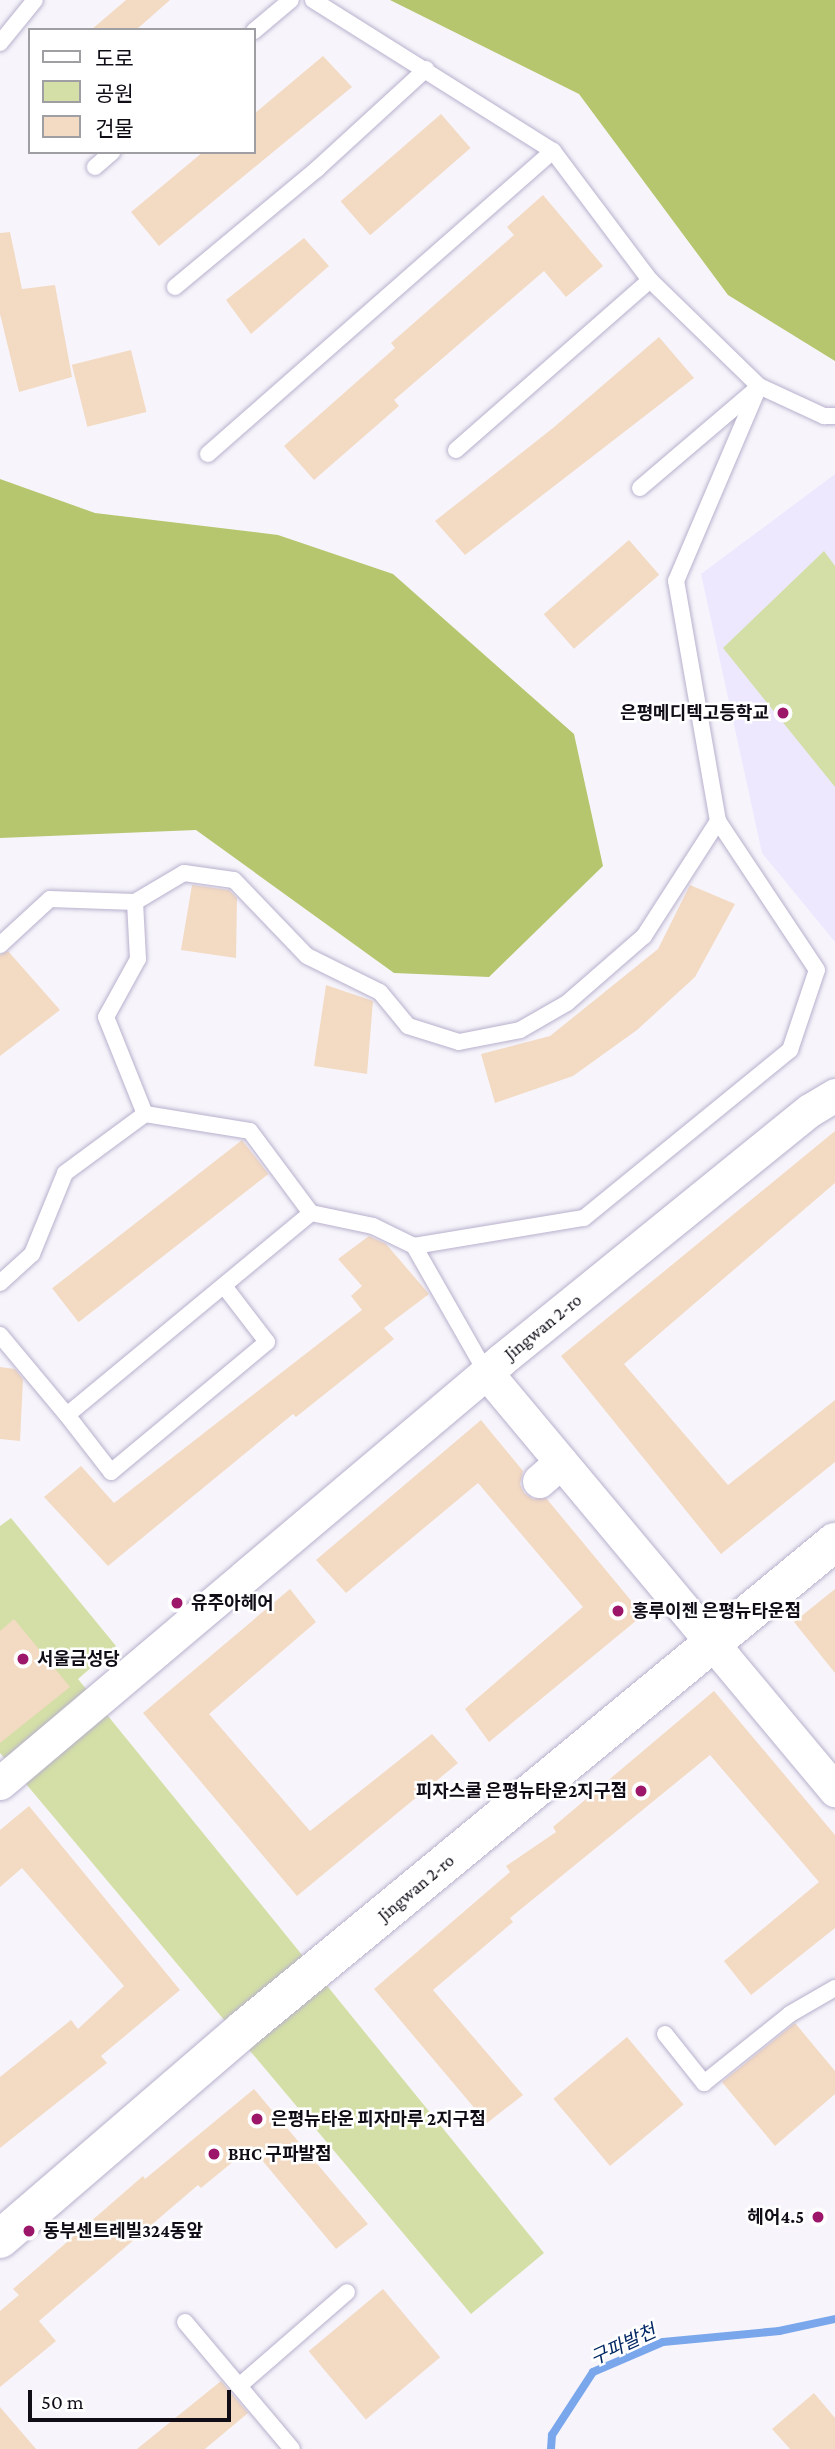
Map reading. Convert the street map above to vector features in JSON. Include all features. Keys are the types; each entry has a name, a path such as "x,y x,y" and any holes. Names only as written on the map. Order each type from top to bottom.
{"street":[{"name":"Jingwan 2-ro","path":"0,1783 486,1372 810,1110 835,1095"},
{"path":"486,1372 550,1471 715,1642 835,1790"},
{"name":"Jingwan 2-ro","path":"0,2239 244,2029 835,1542"}],"lane":[{"path":"0,43 35,0"},
{"path":"256,29 290,0"},
{"path":"313,0 553,150 650,280 759,386 824,416 835,416"},
{"path":"175,287 317,169 426,69"},
{"path":"208,453 553,150"},
{"path":"94,167 110,154"},
{"path":"456,450 650,280"},
{"path":"640,488 759,386"},
{"path":"0,1283 32,1254 65,1173 145,1114 250,1131 312,1213 373,1226 414,1245 584,1218 790,1050 817,970 718,821 676,581 759,386"},
{"path":"0,945 50,900 135,902 184,873 234,880 307,956 380,992 408,1026 459,1042 520,1030 567,1003 644,936 718,821"},
{"path":"135,902 138,959 106,1017 145,1114"},
{"path":"67,1415 312,1213"},
{"path":"414,1245 486,1372"},
{"path":"0,1335 111,1472 267,1342 224,1286"},
{"path":"665,2034 704,2083 790,2014 835,1988"},
{"path":"239,2386 347,2292"},
{"path":"185,2322 292,2449"}],"shaded area":[{"name":"은평메디텍고등학교","path":"835,474 835,942 762,853 701,574"}],"green space":[{"path":"390,0 835,0 835,361 728,295 579,94"},
{"path":"0,479 95,513 278,535 393,574 574,734 603,866 489,977 394,973 196,830 0,838"},
{"path":"824,551 835,566 835,787 723,648"},
{"path":"11,1518 116,1646 78,1679 544,2253 471,2314 0,1753 0,1526"}],"building":[{"path":"126,0 170,0 138,28 93,28"},
{"path":"323,56 352,87 159,246 131,212 201,154 256,154 256,112"},
{"path":"441,114 471,148 370,235 341,201"},
{"path":"543,195 603,266 566,297 544,271 394,400 399,406 314,480 284,446 395,348 391,343 514,235 507,227"},
{"path":"10,232 22,289 55,285 72,377 19,392 0,314 0,233"},
{"path":"304,238 329,266 251,334 226,300"},
{"path":"659,337 694,378 465,555 435,521 553,428"},
{"path":"131,350 146,412 87,427 72,365"},
{"path":"629,540 659,575 574,649 544,614"},
{"path":"192,885 229,890 237,898 236,958 181,950"},
{"path":"690,885 735,904 695,977 637,1030 573,1076 495,1103 481,1054 550,1036 658,949"},
{"path":"8,951 60,1010 0,1056 0,955"},
{"path":"326,985 373,1001 367,1074 314,1066"},
{"path":"835,1131 835,1183 624,1364 728,1485 835,1400 835,1462 721,1554 561,1356"},
{"path":"242,1140 268,1174 79,1322 52,1288"},
{"path":"369,1236 386,1244 429,1294 384,1328 394,1339 296,1417 293,1414 108,1566 44,1497 81,1466 114,1503 362,1310 351,1296 362,1286 338,1259"},
{"path":"0,1367 15,1369 23,1379 20,1441 0,1439"},
{"path":"481,1420 523,1471 520,1484 524,1493 533,1499 546,1498 643,1615 489,1742 465,1709 583,1607 478,1483 346,1593 316,1560"},
{"path":"290,1589 316,1622 209,1714 310,1831 432,1734 458,1763 297,1896 143,1713"},
{"path":"835,1589 835,1673 794,1622"},
{"name":"서울금성당","path":"14,1619 70,1687 0,1743 0,1631"},
{"path":"714,1691 835,1835 835,1928 751,1995 724,1961 819,1882 710,1755 510,1918 513,1922 433,1990 523,2095 487,2123 374,1989 510,1872 506,1866 556,1832 553,1827"},
{"path":"29,1806 180,1990 101,2056 107,2063 0,2148 0,2077 71,2020 78,2029 124,1986 22,1868 0,1887 0,1830"},
{"path":"795,2023 835,2071 835,2094 775,2146 722,2082"},
{"path":"627,2037 684,2104 610,2166 553,2099"},
{"path":"254,2089 368,2224 336,2249 251,2147 201,2188 198,2185 39,2321 56,2341 0,2387 0,2311 19,2295 13,2289 143,2176 145,2179"},
{"path":"383,2289 440,2357 366,2420 309,2351"},
{"path":"221,2381 248,2413 205,2449 137,2449"},
{"path":"814,2393 835,2418 835,2449 790,2449 772,2429"},
{"path":"0,2407 36,2449 0,2449"}],"waterway":[{"name":"구파발천","path":"551,2449 552,2435 593,2372 663,2342 779,2331 835,2319"}],"place":[{"name":"은평메디텍고등학교","path":"783,713"},
{"name":"유주아헤어","path":"177,1603"},
{"name":"홍루이젠 은평뉴타운점","path":"618,1611"},
{"name":"서울금성당","path":"23,1659"},
{"name":"피자스쿨 은평뉴타운2지구점","path":"641,1791"},
{"name":"은평뉴타운 피자마루 2지구점","path":"257,2119"},
{"name":"BHC 구파발점","path":"214,2154"},
{"name":"헤어4.5","path":"818,2217"},
{"name":"동부센트레빌324동앞","path":"29,2231"}]}
